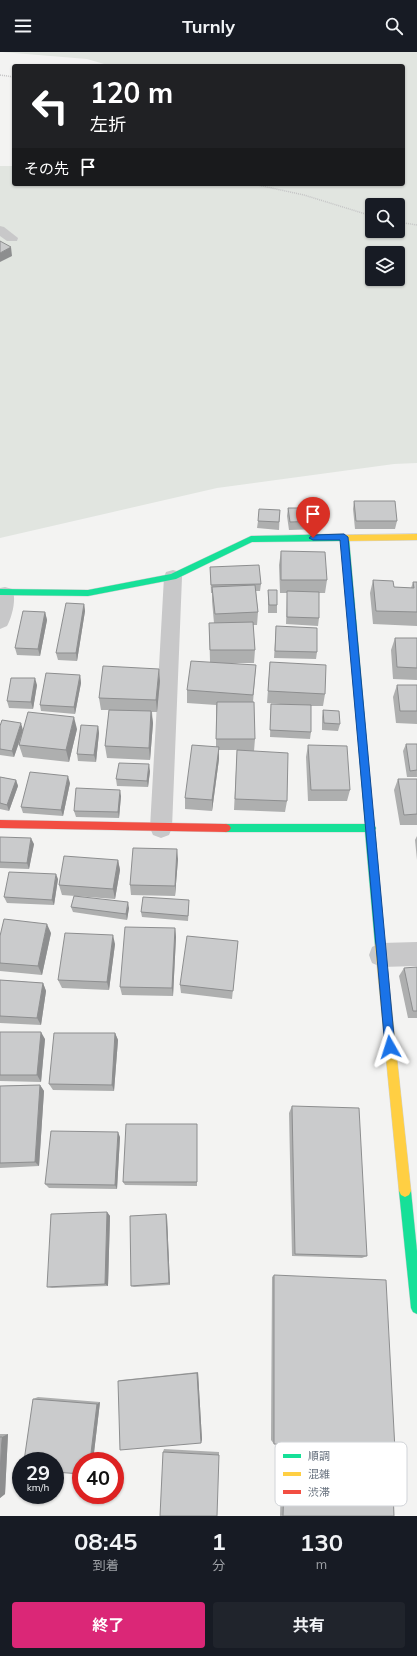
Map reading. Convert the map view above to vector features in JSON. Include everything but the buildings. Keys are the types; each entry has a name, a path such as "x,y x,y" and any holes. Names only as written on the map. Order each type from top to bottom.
{"street":[{"path":"344,537 371,828 381,955 417,1308"},
{"path":"0,621 2,593 88,593 173,577 251,539 417,537"},
{"path":"161,828 173,577"},
{"path":"0,824 161,828 371,828"},
{"path":"381,955 417,954"}],"lane":[{"path":"0,230 12,238"}],"path":[{"path":"0,75 12,77"},
{"path":"261,186 304,195 365,214"},
{"path":"405,223 417,225"}],"shaded area":[{"path":"2,52 417,52 417,463 394,464 217,488 0,538 0,166 12,166 12,186 405,186 405,64 104,64 87,59"}],"traffic: fast":[{"path":"344,537 380,945"},
{"path":"0,592 88,593 173,577 251,539 345,538"},
{"path":"226,828 371,828"},
{"path":"405,1191 417,1308"}],"traffic: slow":[{"path":"345,538 417,537"},
{"path":"380,945 405,1191"}],"traffic: jam":[{"path":"0,824 226,828"}],"route":[{"path":"313,538 344,537 390,1047"}]}
